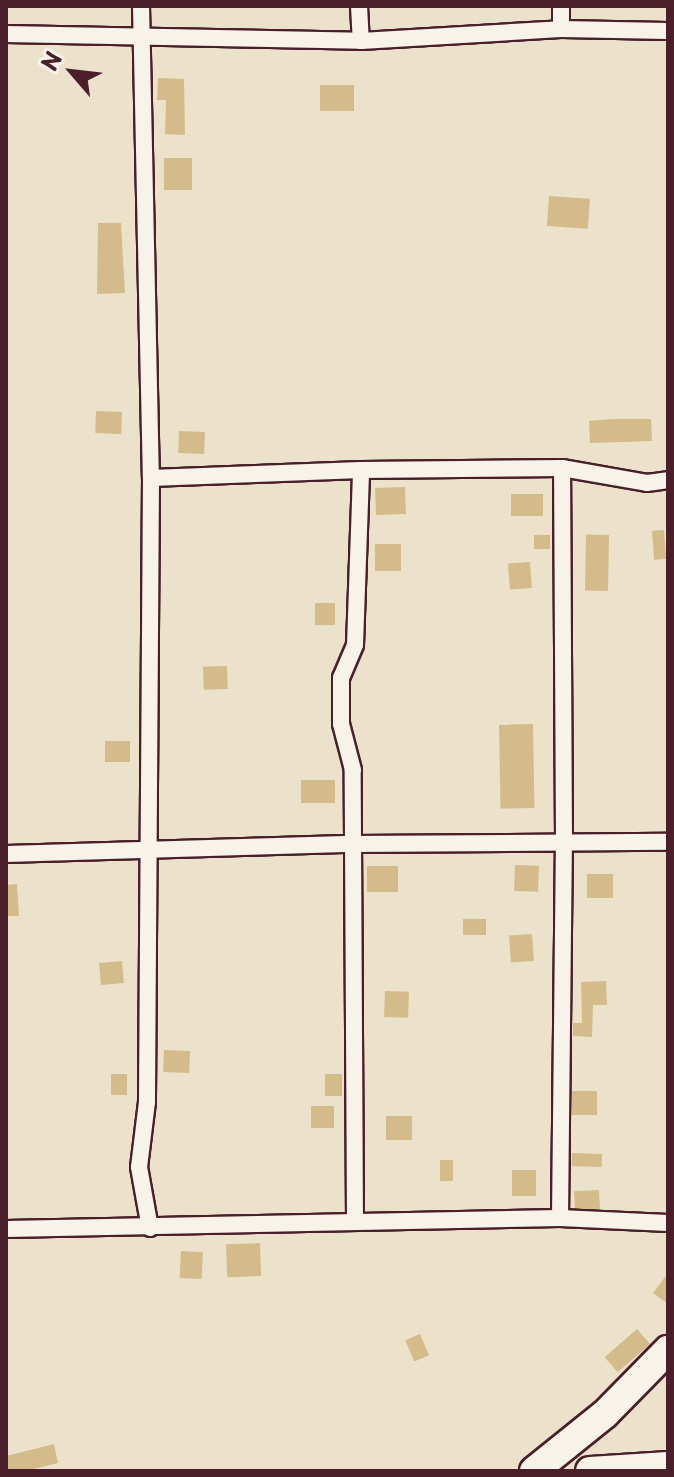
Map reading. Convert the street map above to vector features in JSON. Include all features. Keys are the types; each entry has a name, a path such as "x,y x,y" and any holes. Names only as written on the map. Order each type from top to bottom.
{"highway":[{"path":"534,1471 605,1414 668,1350"},
{"path":"590,1471 627,1466 668,1466"}],"street":[{"path":"141,6 151,478 147,1102 139,1167 150,1228"},
{"path":"359,6 361,41"},
{"path":"561,6 561,29"},
{"path":"6,34 361,41 561,29 668,31"},
{"path":"151,478 361,470 562,468 647,483 668,480"},
{"path":"560,1218 564,841 562,468"},
{"path":"355,1221 353,770 341,724 341,678 355,645 361,470"},
{"path":"6,854 353,844 668,842"},
{"path":"6,1229 560,1218 668,1223"}],"building":[{"path":"158,78 184,79 185,135 165,134 166,100 157,100"},
{"path":"320,85 354,85 354,111 320,111"},
{"path":"164,158 192,158 192,190 164,190"},
{"path":"549,196 590,199 588,229 547,226"},
{"path":"98,223 121,223 125,293 97,294"},
{"path":"96,411 122,412 121,434 95,433"},
{"path":"651,419 652,441 590,443 589,421"},
{"path":"179,431 205,432 204,454 178,453"},
{"path":"405,487 406,514 376,515 375,488"},
{"path":"511,494 543,494 543,516 511,516"},
{"path":"664,530 666,559 654,560 652,531"},
{"path":"534,535 550,535 550,549 534,549"},
{"path":"586,535 609,535 608,591 585,591"},
{"path":"375,544 401,544 401,571 375,571"},
{"path":"530,562 532,588 510,589 508,564"},
{"path":"315,603 335,603 335,625 315,625"},
{"path":"227,666 228,689 204,690 203,667"},
{"path":"533,724 534,808 500,809 499,725"},
{"path":"105,741 130,741 130,762 105,762"},
{"path":"301,780 335,780 335,803 301,803"},
{"path":"515,865 539,866 538,892 514,891"},
{"path":"367,866 398,866 398,892 367,892"},
{"path":"587,874 613,874 613,898 587,898"},
{"path":"17,884 19,916 6,916 6,885"},
{"path":"463,919 486,919 486,935 463,935"},
{"path":"532,934 534,961 511,963 509,936"},
{"path":"122,961 124,983 101,985 99,963"},
{"path":"606,981 607,1005 593,1005 592,1037 573,1036 573,1023 582,1023 581,982"},
{"path":"385,991 409,992 408,1018 384,1017"},
{"path":"164,1050 190,1051 189,1073 163,1072"},
{"path":"111,1074 127,1074 127,1095 111,1095"},
{"path":"325,1074 342,1074 342,1096 325,1096"},
{"path":"572,1091 597,1091 597,1115 572,1115"},
{"path":"311,1106 334,1106 334,1128 311,1128"},
{"path":"386,1116 412,1116 412,1140 386,1140"},
{"path":"572,1153 602,1154 602,1167 572,1166"},
{"path":"440,1160 453,1160 453,1181 440,1181"},
{"path":"512,1170 536,1170 536,1196 512,1196"},
{"path":"599,1190 600,1209 575,1210 574,1191"},
{"path":"260,1243 261,1276 227,1277 226,1244"},
{"path":"181,1251 203,1252 202,1279 180,1278"},
{"path":"668,1273 668,1304 653,1293"},
{"path":"637,1329 650,1344 618,1372 605,1357"},
{"path":"420,1334 429,1355 414,1361 405,1340"},
{"path":"54,1444 58,1463 26,1471 6,1471 6,1456"}]}
